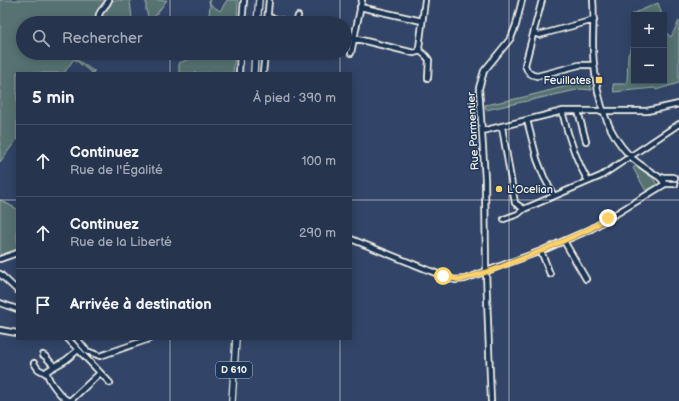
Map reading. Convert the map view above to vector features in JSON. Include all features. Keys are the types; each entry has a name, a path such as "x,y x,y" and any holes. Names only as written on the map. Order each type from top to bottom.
{"main road":[{"path":"258,16 259,0"},
{"path":"254,72 255,60"},
{"name":"D 610","path":"232,401 236,340"}],"street":[{"path":"98,16 106,8 109,0"},
{"path":"243,16 244,0"},
{"path":"268,16 269,0"},
{"path":"352,48 362,0"},
{"path":"425,0 419,44 420,51 430,60 428,78"},
{"name":"Rue Parmentier","path":"491,401 486,272 485,179 479,88 484,71 511,38 522,0"},
{"path":"542,0 525,65 527,70 531,75 537,76 579,65 594,65"},
{"path":"593,0 594,65 607,123 617,141 630,156 663,180"},
{"path":"360,7 422,21"},
{"path":"534,32 539,35 594,20"},
{"path":"354,39 414,53 420,51"},
{"path":"239,72 240,60"},
{"path":"264,72 265,60"},
{"path":"482,131 563,111 647,111 679,104"},
{"path":"563,111 571,146 578,164 588,181"},
{"path":"578,111 586,141"},
{"path":"527,120 537,159 554,196"},
{"path":"504,219 601,176 679,124"},
{"path":"502,127 515,203 524,209"},
{"path":"352,239 449,278 455,280 465,279 541,251 590,229 663,180 672,177 676,179 679,187"},
{"path":"564,241 586,279"},
{"path":"541,251 550,274"},
{"path":"0,259 16,253"},
{"path":"0,274 16,289"},
{"path":"0,303 16,309"},
{"path":"0,330 16,333"},
{"path":"69,340 110,383"},
{"path":"78,340 87,351 100,356 146,340"},
{"path":"47,374 48,371 54,366 66,360 78,350"},
{"path":"43,355 54,366"},
{"path":"34,364 38,369 47,374 62,400 70,401 100,373"}],"green space":[{"path":"0,0 130,0 132,16 16,16 16,60 73,60 65,72 16,72 16,140 0,162"},
{"path":"146,0 167,0 155,16 148,16"},
{"path":"209,0 210,4 220,11 227,0 238,0 237,16 209,16"},
{"path":"658,3 661,12 637,12"},
{"path":"679,21 679,83 656,90 655,88 614,92 613,84 627,84 628,55 631,48 631,84 667,84 667,34 671,37"},
{"path":"75,60 78,60 93,71 94,70 94,72 91,72"},
{"path":"187,60 234,60 233,72 179,72 179,63"},
{"path":"589,83 592,90 581,89 486,110 485,105 575,84"},
{"path":"636,166 653,178 657,185 646,191 633,168"},
{"path":"0,200 16,208 16,251 0,257"}],"waterway":[{"path":"532,100 542,97"}],"place":[{"name":"Feuillates","path":"599,80"},
{"name":"L'Ocelian","path":"499,189"}],"route":[{"path":"443,276 460,280 493,270 564,241 590,229 608,218"}]}
